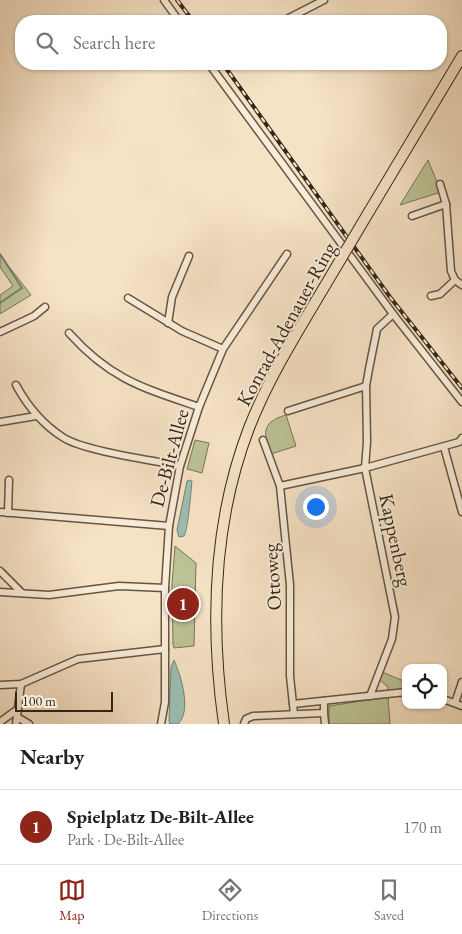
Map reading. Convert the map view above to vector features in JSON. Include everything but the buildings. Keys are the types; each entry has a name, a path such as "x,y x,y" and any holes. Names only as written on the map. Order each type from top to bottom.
{"main road":[{"name":"Konrad-Adenauer-Ring","path":"224,724 216,647 216,589 221,539 229,494 241,453 257,410 275,372 462,56"}],"street":[{"path":"164,0 175,15"},
{"path":"295,15 324,0"},
{"path":"213,70 393,314 462,402"},
{"path":"440,184 446,204 449,259 455,280 462,286"},
{"path":"412,216 446,204"},
{"name":"De-Bilt-Allee","path":"161,724 165,702 165,588 169,526 180,466 199,407 223,349 287,254"},
{"path":"168,323 172,297 189,256"},
{"path":"431,296 440,294 455,280"},
{"path":"128,298 168,323 223,349"},
{"path":"0,332 34,316 45,307"},
{"name":"Kappenberg","path":"370,696 392,639 395,617 365,468 368,442 366,386 377,329 393,314"},
{"path":"70,333 98,363 136,386 199,407"},
{"path":"16,385 36,416 66,439 99,449 180,466"},
{"path":"288,411 366,386"},
{"path":"0,422 36,416"},
{"path":"280,486 365,468 444,447 459,442 462,438"},
{"name":"Ottoweg","path":"263,440 280,486 290,585 290,676 294,714"},
{"path":"444,447 462,512"},
{"path":"8,513 9,480"},
{"path":"0,512 169,526"},
{"path":"0,571 22,593"},
{"path":"0,592 49,596 119,586 165,588"},
{"path":"0,685 21,684 78,659 165,649"},
{"path":"454,703 462,682"},
{"path":"21,684 16,721 30,724"},
{"path":"293,704 402,692"},
{"path":"447,700 462,706"},
{"path":"324,701 325,724"},
{"path":"0,722 18,709"},
{"path":"244,724 246,719 253,716 324,713"}],"green space":[{"path":"428,160 439,187 438,193 400,205"},
{"path":"0,255 31,295 0,314 0,295 13,286 0,267"},
{"path":"286,415 296,446 271,454 266,440 266,430 272,421"},
{"path":"195,440 209,443 202,473 187,469"},
{"path":"175,546 196,563 194,646 174,648 172,584"},
{"path":"382,672 402,680 402,690 388,691 388,687 380,680"},
{"path":"388,697 390,724 329,724 329,706"}],"water":[{"path":"187,481 192,481 187,526 184,536 179,537 177,530"},
{"path":"174,660 180,675 185,702 182,718 178,724 170,724 171,667"}],"waterway":[{"path":"0,254 22,288 0,303"}],"railway":[{"path":"177,0 188,15"},
{"path":"227,70 390,297 462,388"}],"place":[{"name":"Spielplatz De-Bilt-Allee","path":"183,604"}]}
